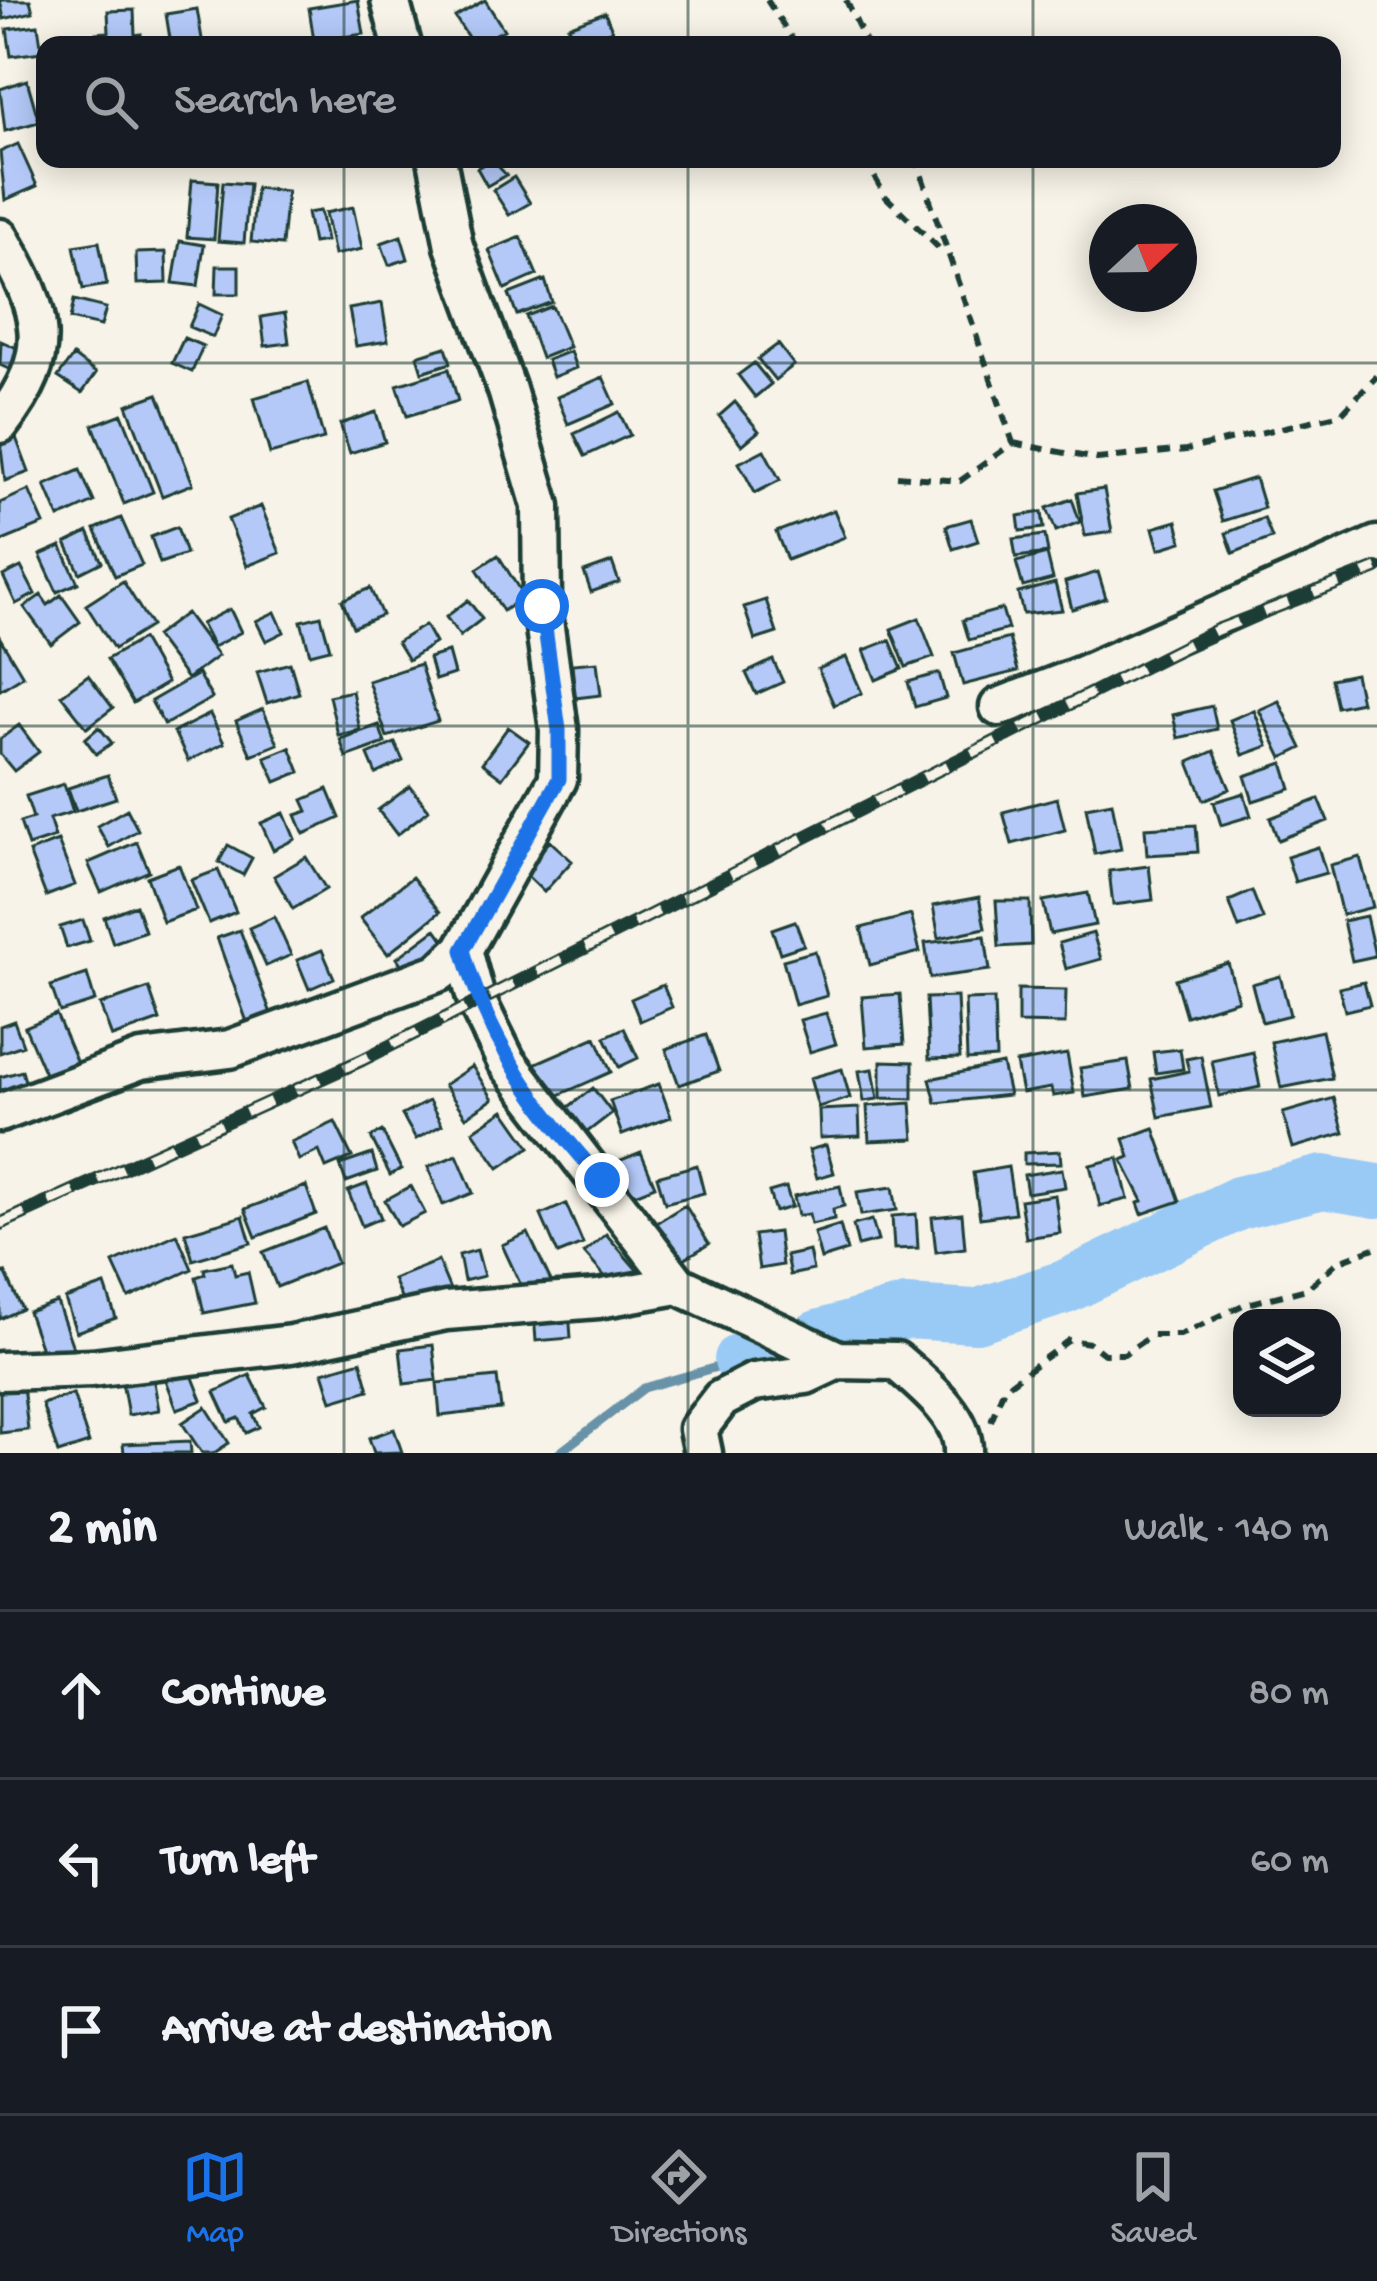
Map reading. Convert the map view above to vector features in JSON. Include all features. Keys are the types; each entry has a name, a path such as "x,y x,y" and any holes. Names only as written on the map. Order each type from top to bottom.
{"street":[{"path":"390,0 400,36"},
{"path":"0,1113 105,1070 141,1060 230,1049 440,972 463,950 559,779 559,730 542,606 541,506 507,390 454,246 439,168"},
{"path":"0,238 40,320 39,357 21,398 0,424"},
{"path":"999,706 1377,544"},
{"path":"463,950 477,1002 506,1061 678,1285 838,1360 896,1360 931,1391 964,1436 976,1442"},
{"path":"0,1371 92,1368 291,1344 446,1310 598,1299 678,1285"},
{"path":"703,1453 698,1429 721,1400 754,1382 806,1375 838,1360"}],"path":[{"path":"767,0 790,36"},
{"path":"846,0 863,36"},
{"path":"869,168 886,197 947,257"},
{"path":"919,168 1013,443"},
{"path":"897,476 960,481 1013,443 1097,459 1186,450 1341,414 1377,376"},
{"path":"976,1442 1004,1388 1069,1340 1090,1343 1104,1354 1124,1354 1151,1335 1180,1335 1243,1305 1307,1288 1337,1262 1377,1247"}],"building":[{"path":"0,0 30,0 33,12 4,19"},
{"path":"358,0 364,34 313,36 309,8"},
{"path":"485,0 504,30 492,36 467,36 455,17"},
{"path":"197,9 202,36 170,36 166,14"},
{"path":"134,10 135,35 141,36 96,36 109,32 108,11"},
{"path":"605,12 612,30 597,36 572,36 568,26"},
{"path":"38,25 36,53 11,56 7,29"},
{"path":"27,80 36,123 5,131 0,89"},
{"path":"18,144 37,186 5,200 0,152"},
{"path":"477,168 500,168 506,175 487,186"},
{"path":"514,177 530,203 509,215 493,190"},
{"path":"192,180 218,182 214,239 187,237"},
{"path":"223,182 249,184 244,243 218,241"},
{"path":"256,188 287,191 282,245 251,242"},
{"path":"353,207 362,249 334,255 325,213"},
{"path":"320,211 326,241 313,243 307,213"},
{"path":"401,236 408,259 389,265 381,243"},
{"path":"521,237 537,275 505,289 489,250"},
{"path":"180,241 204,245 198,286 173,283"},
{"path":"99,242 107,285 83,289 74,246"},
{"path":"166,252 167,283 137,284 136,253"},
{"path":"217,266 239,266 239,294 216,294"},
{"path":"545,280 552,302 517,315 509,294"},
{"path":"74,300 106,308 101,326 70,319"},
{"path":"382,303 388,341 356,346 349,309"},
{"path":"199,304 222,315 213,337 189,327"},
{"path":"552,306 569,347 541,358 526,316"},
{"path":"285,313 289,343 265,346 261,317"},
{"path":"184,338 203,346 192,372 172,363"},
{"path":"1,341 19,349 11,370 0,365"},
{"path":"778,344 794,365 775,380 758,359"},
{"path":"446,347 451,363 422,372 417,356"},
{"path":"570,351 576,368 553,377 547,360"},
{"path":"73,356 96,373 82,393 58,377"},
{"path":"754,363 771,384 755,397 738,375"},
{"path":"449,369 458,401 407,416 397,385"},
{"path":"603,377 615,404 568,424 557,397"},
{"path":"308,382 324,439 270,454 254,398"},
{"path":"158,394 193,484 162,496 127,405"},
{"path":"735,402 759,431 742,445 719,416"},
{"path":"376,412 385,442 350,453 340,424"},
{"path":"619,412 630,435 585,456 574,434"},
{"path":"122,414 153,492 124,504 93,425"},
{"path":"15,435 29,472 5,481 0,440"},
{"path":"764,450 780,480 755,493 739,463"},
{"path":"80,470 94,502 59,518 45,485"},
{"path":"1255,478 1264,508 1223,521 1213,491"},
{"path":"1104,489 1112,532 1085,536 1077,493"},
{"path":"29,490 44,524 0,542 0,503"},
{"path":"1072,499 1080,522 1056,531 1047,508"},
{"path":"261,506 280,553 247,566 228,519"},
{"path":"834,510 845,537 787,560 776,532"},
{"path":"1042,512 1044,528 1020,531 1018,516"},
{"path":"121,518 142,565 115,576 95,529"},
{"path":"1264,518 1272,538 1233,553 1226,533"},
{"path":"971,519 978,541 953,549 946,526"},
{"path":"1177,521 1182,542 1159,549 1153,528"},
{"path":"177,527 186,554 160,563 151,537"},
{"path":"88,532 102,562 80,573 66,543"},
{"path":"1045,535 1048,553 1016,557 1013,539"},
{"path":"61,546 78,583 57,592 40,555"},
{"path":"1047,554 1053,579 1023,587 1016,562"},
{"path":"498,555 524,597 503,611 477,569"},
{"path":"612,562 619,582 591,592 584,572"},
{"path":"21,567 35,594 16,604 3,576"},
{"path":"1098,572 1106,598 1072,609 1065,582"},
{"path":"123,581 151,626 114,649 86,605"},
{"path":"1055,583 1062,610 1023,614 1018,593"},
{"path":"370,588 382,615 353,627 342,600"},
{"path":"41,595 48,605 61,595 80,622 51,644 24,607"},
{"path":"468,600 482,619 460,636 446,617"},
{"path":"766,600 777,633 755,640 744,607"},
{"path":"230,609 241,632 213,647 201,624"},
{"path":"1002,609 1008,629 969,640 963,620"},
{"path":"275,612 284,632 266,641 256,621"},
{"path":"186,613 218,656 187,679 155,636"},
{"path":"321,616 330,649 310,654 301,621"},
{"path":"919,618 934,657 906,667 891,629"},
{"path":"425,625 435,643 408,660 397,642"},
{"path":"0,638 23,676 0,690"},
{"path":"1009,638 1018,671 963,685 954,653"},
{"path":"142,639 167,683 133,703 107,659"},
{"path":"890,640 902,669 876,680 864,650"},
{"path":"448,652 454,674 435,680 429,658"},
{"path":"846,657 862,693 834,705 818,669"},
{"path":"773,660 783,682 756,694 746,673"},
{"path":"597,662 601,695 575,698 572,664"},
{"path":"290,663 299,693 267,703 257,672"},
{"path":"420,664 438,721 387,737 368,681"},
{"path":"939,673 946,698 915,707 908,682"},
{"path":"198,674 212,698 164,725 151,701"},
{"path":"1355,674 1361,702 1337,707 1331,679"},
{"path":"88,675 113,708 87,728 61,695"},
{"path":"352,691 360,730 338,735 329,696"},
{"path":"1279,701 1302,748 1282,758 1259,710"},
{"path":"1212,706 1217,729 1178,738 1173,715"},
{"path":"263,709 278,744 251,755 236,721"},
{"path":"1254,710 1268,746 1243,755 1230,720"},
{"path":"210,714 224,743 188,761 174,732"},
{"path":"19,725 39,752 14,771 0,754 0,739"},
{"path":"379,725 385,743 346,757 340,739"},
{"path":"99,727 112,743 96,754 85,739"},
{"path":"508,727 529,742 502,778 482,763"},
{"path":"395,743 403,761 376,774 368,755"},
{"path":"290,747 300,772 276,782 265,757"},
{"path":"1214,751 1230,789 1204,800 1189,762"},
{"path":"1283,763 1291,789 1253,801 1245,776"},
{"path":"108,775 116,798 76,811 68,788"},
{"path":"64,784 73,812 49,819 55,837 28,846 20,822 33,818 26,796"},
{"path":"410,786 429,810 397,835 378,810"},
{"path":"328,789 340,818 304,834 296,815 308,811 303,800"},
{"path":"1244,793 1251,816 1221,825 1214,802"},
{"path":"1057,798 1065,830 1012,844 1003,812"},
{"path":"1319,799 1328,821 1278,840 1270,818"},
{"path":"1112,802 1121,849 1095,854 1086,807"},
{"path":"127,809 138,830 109,847 97,826"},
{"path":"284,813 295,839 273,850 261,823"},
{"path":"1196,825 1198,852 1147,855 1145,828"},
{"path":"58,841 75,885 46,896 29,852"},
{"path":"550,841 572,861 544,892 523,872"},
{"path":"137,842 149,871 101,892 88,863"},
{"path":"228,845 252,858 243,875 219,862"},
{"path":"1318,847 1326,873 1295,882 1287,857"},
{"path":"306,857 326,889 293,909 274,876"},
{"path":"1360,857 1373,907 1342,915 1330,865"},
{"path":"179,865 196,910 163,922 147,877"},
{"path":"1149,866 1153,900 1113,905 1109,871"},
{"path":"218,870 236,912 209,923 191,880"},
{"path":"412,877 440,912 388,954 360,918"},
{"path":"1252,891 1263,919 1239,928 1229,901"},
{"path":"1088,893 1095,925 1050,934 1043,901"},
{"path":"979,897 985,928 939,938 933,906"},
{"path":"996,901 1030,901 1031,945 999,947"},
{"path":"136,905 145,931 113,943 104,917"},
{"path":"911,915 920,952 870,965 861,928"},
{"path":"1366,916 1375,956 1352,961 1343,921"},
{"path":"274,917 291,955 266,966 249,928"},
{"path":"83,920 90,941 67,948 60,927"},
{"path":"795,921 804,945 780,953 772,929"},
{"path":"436,929 447,944 408,974 397,958"},
{"path":"240,930 276,1027 252,1036 217,938"},
{"path":"1093,933 1101,959 1066,969 1059,943"},
{"path":"985,936 990,970 930,978 925,943"},
{"path":"322,950 334,978 309,989 297,960"},
{"path":"815,951 827,996 795,1005 783,960"},
{"path":"1228,963 1238,1000 1186,1016 1175,979"},
{"path":"87,974 95,1001 60,1012 51,986"},
{"path":"1280,976 1290,1015 1262,1022 1252,984"},
{"path":"1364,982 1370,1005 1345,1011 1339,988"},
{"path":"663,985 672,1007 640,1021 631,999"},
{"path":"149,988 160,1020 112,1037 100,1005"},
{"path":"1018,989 1066,990 1065,1024 1018,1023"},
{"path":"900,994 904,1044 866,1047 862,997"},
{"path":"957,997 960,1058 929,1059 926,998"},
{"path":"994,999 996,1058 967,1060 965,1000"},
{"path":"826,1013 836,1044 810,1052 800,1020"},
{"path":"56,1014 80,1070 49,1083 25,1027"},
{"path":"14,1021 23,1045 0,1053 0,1026"},
{"path":"624,1028 638,1058 619,1067 605,1037"},
{"path":"1322,1031 1332,1078 1281,1088 1271,1042"},
{"path":"706,1035 719,1071 679,1085 666,1049"},
{"path":"596,1037 611,1072 543,1102 527,1067"},
{"path":"1180,1049 1183,1069 1156,1073 1153,1052"},
{"path":"1253,1052 1260,1087 1219,1096 1212,1061"},
{"path":"1067,1054 1074,1093 1053,1096 1051,1088 1022,1093 1016,1063"},
{"path":"1201,1056 1211,1107 1159,1117 1151,1079 1189,1071 1186,1059"},
{"path":"881,1061 913,1062 913,1099 881,1098"},
{"path":"1128,1061 1133,1089 1085,1097 1080,1068"},
{"path":"1002,1064 1009,1095 936,1103 930,1079"},
{"path":"472,1066 493,1099 466,1117 444,1085"},
{"path":"842,1069 850,1098 818,1107 810,1078"},
{"path":"873,1069 878,1099 864,1101 859,1071"},
{"path":"22,1071 29,1094 0,1102 0,1077"},
{"path":"659,1084 671,1117 622,1135 610,1101"},
{"path":"593,1088 612,1113 581,1137 562,1112"},
{"path":"1334,1098 1344,1133 1293,1148 1283,1113"},
{"path":"429,1101 442,1125 416,1139 402,1115"},
{"path":"911,1103 914,1139 869,1141 867,1106"},
{"path":"859,1108 860,1136 820,1138 819,1110"},
{"path":"504,1110 530,1147 499,1168 473,1131"},
{"path":"335,1122 352,1157 326,1168 319,1151 299,1160 291,1142"},
{"path":"1154,1128 1180,1201 1142,1214 1138,1203 1143,1201 1122,1160 1130,1157 1124,1139"},
{"path":"382,1131 401,1169 390,1175 371,1137"},
{"path":"826,1145 834,1173 817,1178 809,1150"},
{"path":"1060,1151 1061,1163 1024,1164 1024,1153"},
{"path":"641,1152 655,1186 625,1198 611,1164"},
{"path":"372,1154 377,1171 346,1182 340,1165"},
{"path":"457,1155 473,1193 443,1205 428,1167"},
{"path":"1118,1158 1128,1199 1100,1206 1090,1165"},
{"path":"697,1165 704,1193 665,1203 657,1176"},
{"path":"1008,1167 1015,1213 980,1218 973,1173"},
{"path":"1062,1169 1065,1187 1027,1193 1024,1175"},
{"path":"367,1184 381,1218 362,1226 348,1191"},
{"path":"306,1186 316,1214 256,1237 245,1209"},
{"path":"411,1186 425,1213 399,1226 385,1200"},
{"path":"840,1186 844,1206 833,1209 834,1219 811,1224 809,1214 798,1216 794,1196"},
{"path":"786,1187 792,1207 775,1212 769,1192"},
{"path":"893,1187 897,1210 861,1215 857,1192"},
{"path":"1055,1195 1060,1233 1026,1238 1020,1200"},
{"path":"566,1204 583,1244 558,1254 541,1215"},
{"path":"685,1205 709,1244 674,1265 651,1226"},
{"path":"916,1214 918,1248 894,1249 892,1216"},
{"path":"962,1214 965,1248 936,1252 932,1217"},
{"path":"243,1216 251,1243 193,1260 185,1233"},
{"path":"872,1220 878,1241 858,1246 853,1225"},
{"path":"840,1225 847,1251 821,1259 814,1233"},
{"path":"324,1228 337,1263 277,1287 263,1252"},
{"path":"778,1232 782,1265 759,1269 754,1235"},
{"path":"528,1233 551,1281 525,1294 502,1245"},
{"path":"177,1234 192,1269 129,1298 113,1263"},
{"path":"606,1234 638,1271 617,1290 584,1253"},
{"path":"477,1250 484,1276 464,1281 459,1255"},
{"path":"809,1251 813,1270 790,1275 786,1256"},
{"path":"438,1261 451,1292 406,1310 393,1279"},
{"path":"232,1263 235,1275 248,1272 255,1303 204,1313 196,1277 205,1274 204,1269"},
{"path":"5,1272 22,1309 0,1319 0,1274"},
{"path":"105,1285 116,1318 76,1332 65,1299"},
{"path":"57,1302 75,1353 46,1363 28,1312"},
{"path":"569,1310 571,1338 536,1341 534,1314"},
{"path":"433,1345 437,1380 404,1384 400,1349"},
{"path":"361,1361 369,1390 332,1401 323,1372"},
{"path":"190,1370 202,1400 177,1409 166,1380"},
{"path":"250,1375 266,1407 253,1414 259,1427 246,1433 239,1418 229,1422 215,1392"},
{"path":"153,1377 159,1410 128,1415 122,1382"},
{"path":"497,1377 501,1409 440,1416 437,1383"},
{"path":"23,1386 28,1430 0,1433 0,1388"},
{"path":"73,1394 89,1443 58,1453 42,1404"},
{"path":"206,1407 229,1443 214,1453 202,1453 182,1423"},
{"path":"394,1429 402,1452 374,1453 369,1438"},
{"path":"190,1441 191,1453 124,1453 123,1444"}],"waterway":[{"path":"818,1337 906,1312 976,1316 1065,1287 1239,1203 1323,1182 1377,1191"},
{"path":"741,1360 791,1345"},
{"path":"559,1453 644,1388 741,1360"}],"railway":[{"path":"0,1224 362,1060 1217,630 1377,568"}],"route":[{"path":"542,606 559,730 559,779 488,898 463,950 477,1002 506,1061 537,1107 602,1180"}]}
